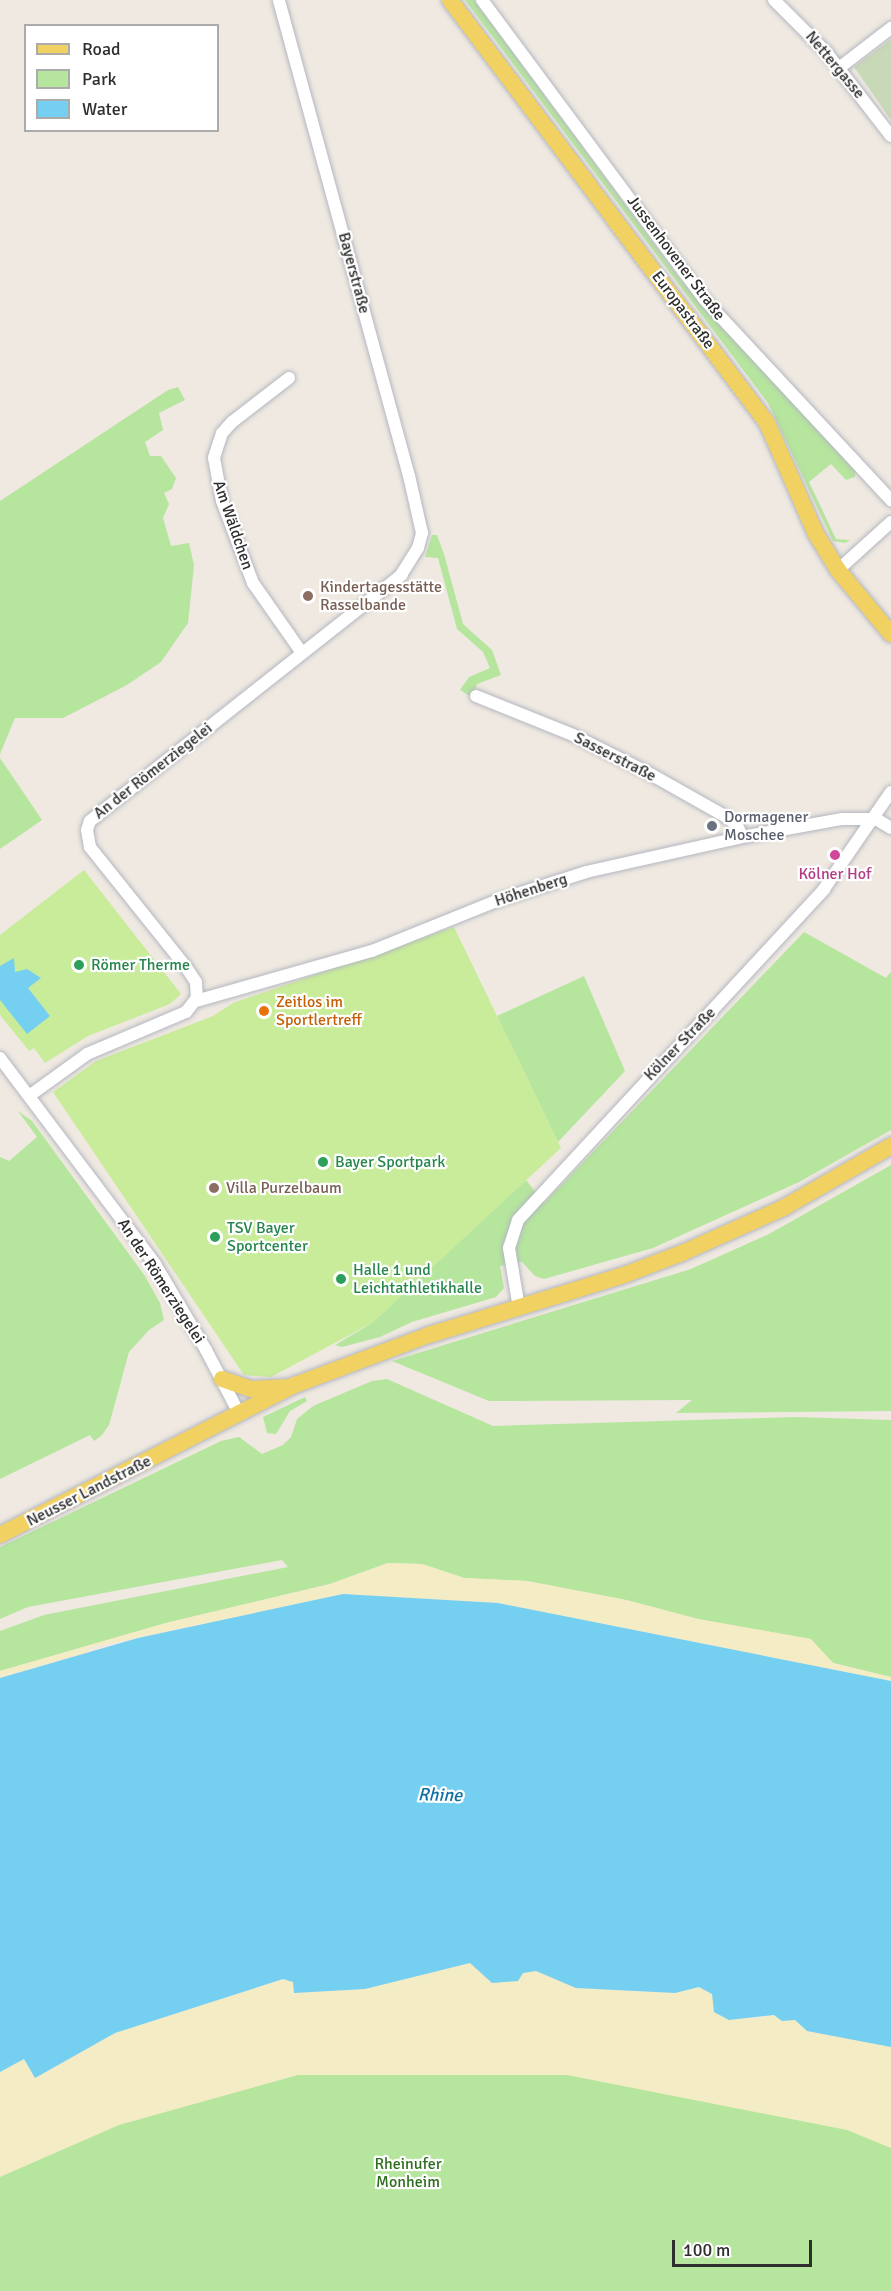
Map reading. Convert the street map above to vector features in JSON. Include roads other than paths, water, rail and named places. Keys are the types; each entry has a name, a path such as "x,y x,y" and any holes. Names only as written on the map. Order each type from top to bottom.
{"main road":[{"name":"Europastraße","path":"450,0 767,423 816,534 838,570 891,634"},
{"path":"222,1379 251,1389 295,1385 429,1335 624,1275 740,1229 891,1146"},
{"name":"Neusser Landstraße","path":"0,1535 240,1415 295,1385"}],"street":[{"name":"Bayerstraße","path":"279,0 420,516 418,548"},
{"name":"Jussenhovener Straße","path":"482,0 704,299 891,500"},
{"name":"Nettergasse","path":"774,0 839,68 891,136"},
{"path":"839,68 891,28"},
{"name":"Am Wäldchen","path":"289,378 232,422 222,433 214,458 216,481 245,565 267,606 302,653"},
{"path":"838,570 891,522"},
{"name":"An der Römerziegelei","path":"196,1001 198,991 192,977 90,847 87,830 98,813 402,575 418,548"},
{"name":"Sasserstraße","path":"476,696 573,735 645,771 725,816 737,825 742,837"},
{"name":"Kölner Straße","path":"519,1308 509,1248 524,1211 792,925 876,819 891,792"},
{"name":"Höhenberg","path":"196,1001 372,951 499,900 586,872 742,837 842,819 876,819"},
{"path":"876,819 891,828"},
{"path":"29,1096 87,1054 171,1020 196,1001"},
{"name":"An der Römerziegelei","path":"0,1058 155,1264 222,1379 240,1415"}],"water":[{"path":"14,958 15,972 27,969 41,978 28,988 50,1016 27,1034 0,1000 0,966"},
{"name":"Rhine","path":"343,1594 498,1603 891,1681 891,2047 807,2031 795,2020 782,2021 774,2015 729,2020 714,2012 712,1994 699,1987 675,1993 576,1988 536,1971 523,1973 518,1981 492,1983 470,1963 365,1989 294,1993 293,1982 283,1979 115,2033 35,2078 24,2059 0,2072 0,1678 138,1638"}],"place":[{"name":"Kindertagesstätte Rasselbande","path":"308,596"},
{"name":"Dormagener Moschee","path":"712,826"},
{"name":"Kölner Hof","path":"835,855"},
{"name":"Römer Therme","path":"79,965"},
{"name":"Zeitlos im Sportlertreff","path":"264,1011"},
{"name":"Bayer Sportpark","path":"323,1162"},
{"name":"Villa Purzelbaum","path":"214,1188"},
{"name":"TSV Bayer Sportcenter","path":"215,1237"},
{"name":"Halle 1 und Leichtathletikhalle","path":"341,1279"}],"park label":[{"name":"Rheinufer Monheim","path":"408,2173"}]}
